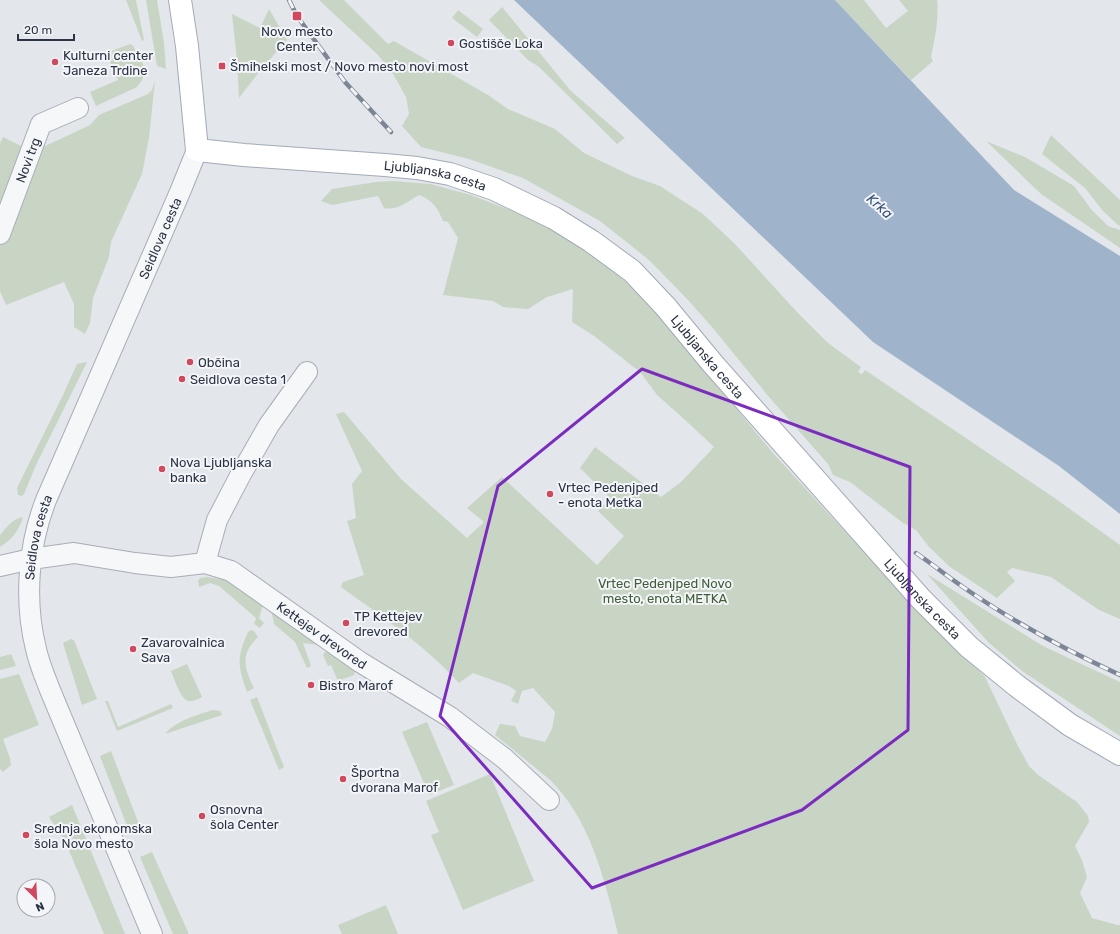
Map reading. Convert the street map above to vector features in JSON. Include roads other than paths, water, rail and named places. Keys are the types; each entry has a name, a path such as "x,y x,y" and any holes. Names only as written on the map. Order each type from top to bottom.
{"main road":[{"path":"180,0 187,46 197,150"},
{"name":"Ljubljanska cesta","path":"197,150 244,155 391,165 450,174 494,189 554,218 592,241 632,271 660,301 713,364 921,599 969,647 1017,686 1070,725 1120,754"}],"street":[{"name":"Novi trg","path":"0,234 40,124 78,108"},
{"name":"Seidlova cesta","path":"152,934 50,690 36,650 30,612 31,558 35,537 46,500 197,150"},
{"path":"206,564 217,520 241,474 269,425 307,372"},
{"name":"Kettejev drevored","path":"0,566 31,558 74,553 171,567 206,564 231,570 360,662 450,717 505,759 549,800"}],"water":[{"name":"Krka","path":"514,0 835,0 1014,190 1120,256 1120,514 1059,466 873,342"}],"railway":[{"path":"289,0 297,16 345,82 391,132"},
{"path":"916,553 982,600 1020,623 1120,675"}],"place":[{"name":"Novo mesto Center","path":"297,16"},
{"name":"Gostišče Loka","path":"451,43"},
{"name":"Kulturni center Janeza Trdine","path":"55,62"},
{"name":"Šmihelski most / Novo mesto novi most","path":"222,66"},
{"name":"Občina","path":"190,362"},
{"name":"Seidlova cesta 1","path":"182,379"},
{"name":"Nova Ljubljanska banka","path":"162,469"},
{"name":"Vrtec Pedenjped - enota Metka","path":"550,494"},
{"name":"TP Kettejev drevored","path":"346,623"},
{"name":"Zavarovalnica Sava","path":"133,649"},
{"name":"Bistro Marof","path":"311,685"},
{"name":"Športna dvorana Marof","path":"343,779"},
{"name":"Osnovna šola Center","path":"202,816"},
{"name":"Srednja ekonomska šola Novo mesto","path":"26,835"}],"park label":[{"name":"Vrtec Pedenjped Novo mesto, enota METKA","path":"665,590"}]}
